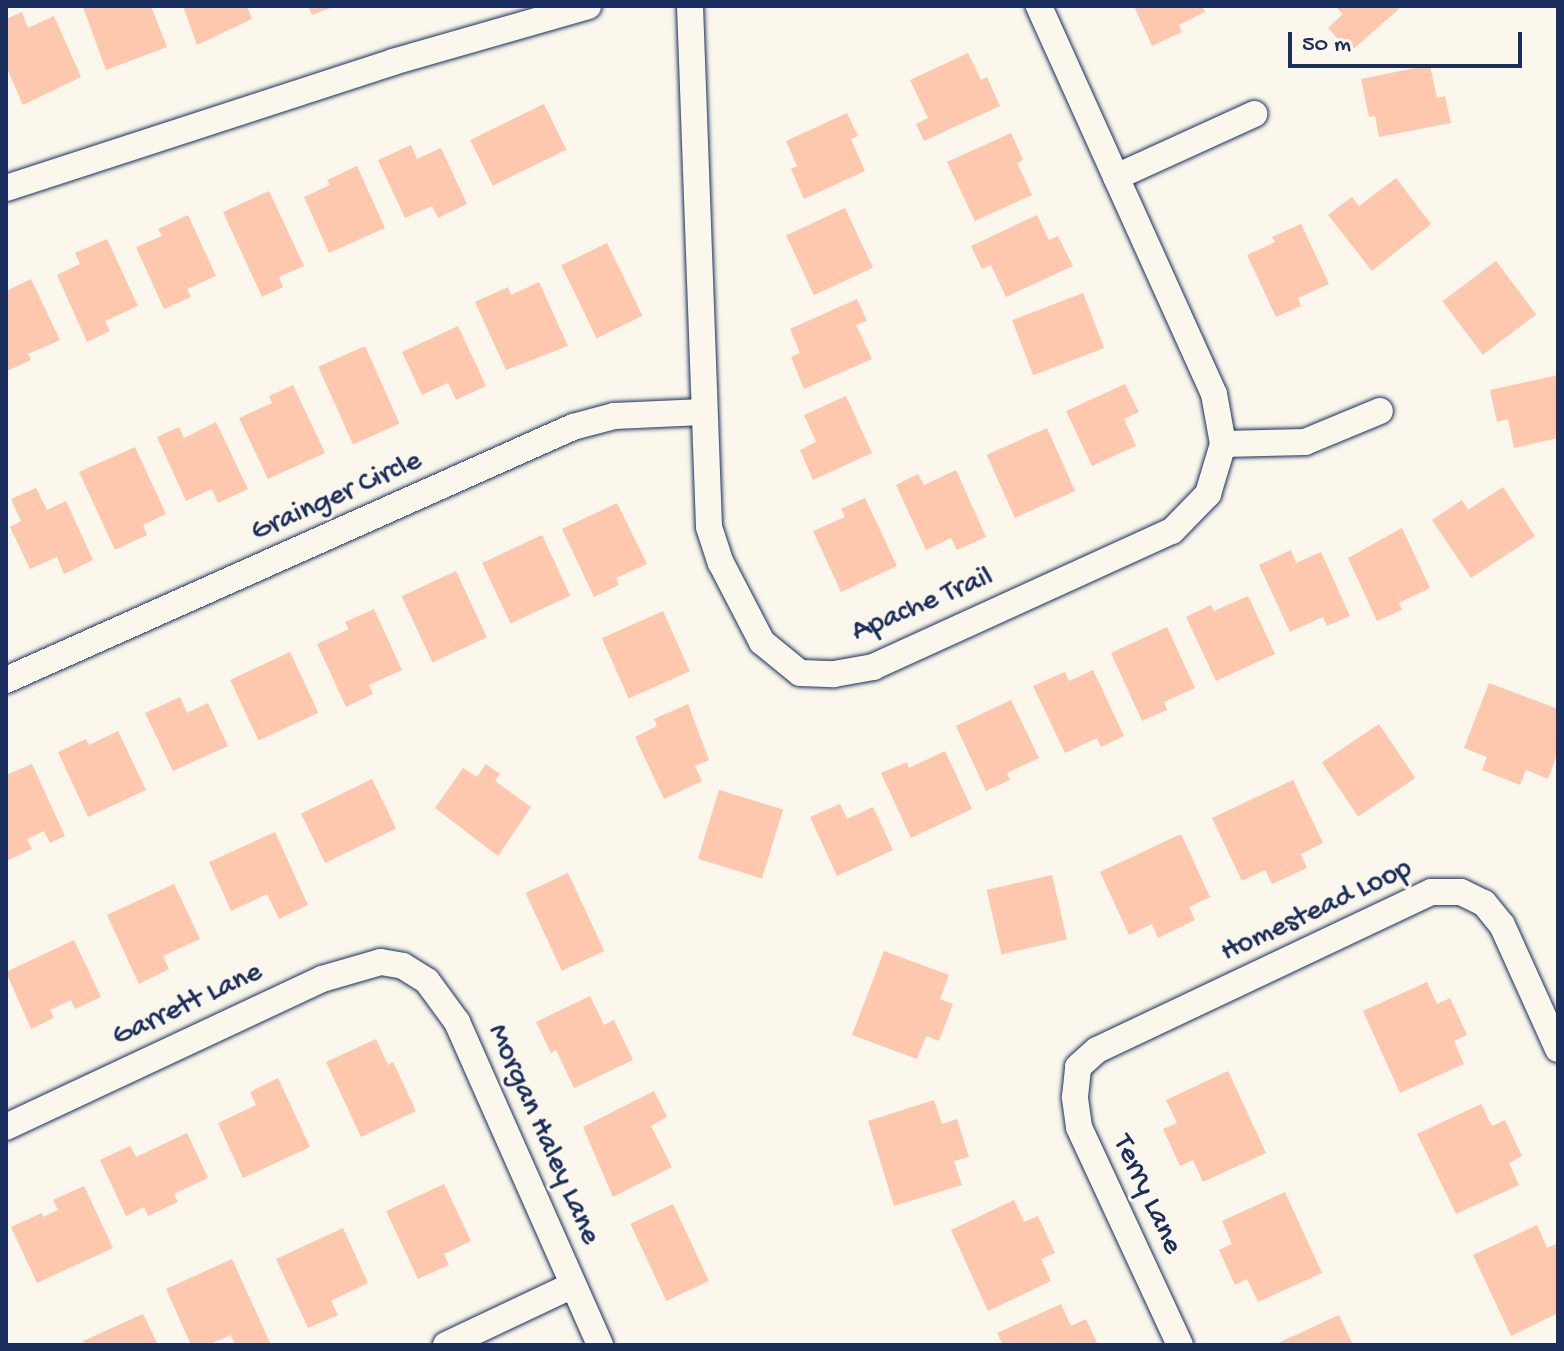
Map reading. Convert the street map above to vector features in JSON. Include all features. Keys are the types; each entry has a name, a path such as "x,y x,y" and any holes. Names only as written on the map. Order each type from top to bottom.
{"street":[{"path":"6,188 393,62 588,6"},
{"name":"Apache Trail","path":"690,6 709,527 721,563 762,642 800,673 834,674 873,667 1172,531 1208,494 1223,444 1214,394 1039,6"},
{"path":"1116,177 1254,114"},
{"path":"1223,444 1305,442 1380,411"},
{"name":"Grainger Circle","path":"6,680 573,427 614,416 703,412"},
{"name":"Homestead Loop","path":"1078,1067 1120,1038 1431,892 1461,892 1484,903 1502,925 1558,1049"},
{"name":"Garrett Lane","path":"6,1127 322,979 381,962 403,966"},
{"name":"Morgan Haley Lane","path":"403,966 427,981 457,1022 600,1345"},
{"name":"Terry Lane","path":"1078,1067 1075,1097 1079,1127 1180,1345"},
{"path":"446,1345 573,1285"}],"building":[{"path":"151,6 167,47 106,70 83,7"},
{"path":"183,6 247,6 252,19 197,45"},
{"path":"308,6 336,6 312,15"},
{"path":"1134,6 1202,6 1205,12 1179,25 1182,32 1152,46"},
{"path":"1335,6 1400,8 1350,52 1328,28 1343,14"},
{"path":"22,12 28,28 54,16 81,77 23,105 6,66 6,19"},
{"path":"968,53 981,80 987,77 1000,106 924,141 916,124 928,118 910,80"},
{"path":"1430,65 1437,98 1445,96 1451,123 1379,137 1375,116 1369,117 1361,79"},
{"path":"544,104 566,150 493,186 470,140"},
{"path":"847,113 858,136 851,139 865,171 804,199 791,169 797,166 786,141"},
{"path":"1011,133 1023,160 1017,163 1032,195 975,221 947,162"},
{"path":"411,145 417,159 441,148 467,204 438,218 432,206 405,218 378,160"},
{"path":"357,166 385,228 329,253 304,197 330,185 327,180"},
{"path":"1396,178 1431,224 1372,271 1328,215 1352,197 1359,206"},
{"path":"269,191 304,266 279,277 283,287 262,297 223,212"},
{"path":"845,208 873,268 814,295 786,235"},
{"path":"188,215 216,276 187,289 191,297 164,309 136,247 162,236 158,229"},
{"path":"1037,215 1049,240 1058,236 1073,266 1006,297 991,265 982,269 971,246"},
{"path":"1301,224 1329,284 1298,298 1301,306 1276,317 1247,255 1275,242 1272,237"},
{"path":"107,239 138,306 105,321 110,331 87,342 57,275 80,264 75,253"},
{"path":"607,243 643,316 597,338 561,265"},
{"path":"1496,261 1536,315 1483,355 1442,301"},
{"path":"31,279 60,340 28,354 31,360 7,371 6,291"},
{"path":"539,282 568,346 506,370 475,302 508,287 511,295"},
{"path":"1083,293 1104,348 1033,375 1012,320"},
{"path":"857,299 867,321 856,325 872,359 804,389 791,357 800,353 790,329"},
{"path":"458,326 486,386 456,400 448,383 422,395 402,352"},
{"path":"365,346 400,424 353,444 318,367"},
{"path":"1558,375 1558,438 1514,448 1508,419 1497,422 1490,390"},
{"path":"1125,384 1139,412 1124,419 1136,446 1092,466 1066,411"},
{"path":"293,385 325,453 268,479 239,418 272,403 269,396"},
{"path":"846,396 872,453 813,480 800,450 816,442 804,415"},
{"path":"216,422 248,489 218,503 212,489 186,501 157,437 179,427 184,438"},
{"path":"1047,428 1075,491 1015,518 987,455"},
{"path":"135,447 166,514 143,525 147,535 115,550 79,472"},
{"path":"956,470 986,537 957,550 951,538 926,550 896,485 918,474 924,485"},
{"path":"1503,487 1535,536 1471,578 1432,520 1462,500 1468,510"},
{"path":"36,488 47,510 66,501 93,560 64,574 57,557 30,569 10,527 21,521 11,499"},
{"path":"865,498 897,566 841,592 813,531 845,517 841,509"},
{"path":"617,503 647,564 616,578 619,585 594,597 562,529"},
{"path":"1402,528 1430,588 1399,603 1402,610 1377,621 1348,558"},
{"path":"542,535 570,596 510,624 482,563"},
{"path":"1291,550 1296,563 1321,552 1350,616 1327,626 1323,617 1290,632 1259,565"},
{"path":"456,571 487,637 432,663 402,596"},
{"path":"1248,596 1275,654 1216,681 1186,617 1211,605 1214,611"},
{"path":"374,609 402,670 369,685 373,694 346,707 317,644 349,629 345,622"},
{"path":"663,611 690,671 629,699 602,638"},
{"path":"1167,627 1195,688 1164,702 1167,710 1142,721 1111,653"},
{"path":"290,652 318,713 258,741 230,680"},
{"path":"1093,670 1124,736 1101,747 1097,738 1065,753 1033,686 1065,672 1069,681"},
{"path":"1489,683 1558,709 1558,752 1548,779 1526,770 1520,785 1482,770 1487,757 1464,748"},
{"path":"180,697 187,713 208,703 228,746 173,771 145,713"},
{"path":"1011,700 1039,758 1007,773 1010,780 986,791 956,726"},
{"path":"688,704 709,760 695,766 702,781 664,799 635,737 657,726 654,719"},
{"path":"1379,724 1415,778 1358,816 1322,763"},
{"path":"118,731 146,790 88,817 58,752 86,739 89,745"},
{"path":"945,751 972,809 911,838 881,773 907,762 909,768"},
{"path":"32,764 65,836 50,843 44,831 27,839 32,849 6,861 6,775"},
{"path":"486,764 500,774 495,781 531,807 498,856 435,808 463,768 477,777"},
{"path":"372,779 396,828 325,863 301,814"},
{"path":"1293,780 1323,843 1301,854 1307,868 1272,884 1265,870 1242,881 1212,818"},
{"path":"719,790 783,810 762,878 698,859"},
{"path":"840,804 847,819 873,807 893,850 837,876 810,817"},
{"path":"275,832 308,905 279,919 267,894 231,911 209,862"},
{"path":"1181,834 1210,897 1189,907 1195,920 1158,938 1152,924 1129,935 1100,872"},
{"path":"568,873 604,951 562,971 525,893"},
{"path":"1052,875 1067,939 1002,954 987,890"},
{"path":"174,884 200,939 163,956 169,969 139,984 107,915"},
{"path":"74,940 101,997 75,1009 71,1000 50,1010 54,1018 31,1029 6,972"},
{"path":"884,951 949,975 940,999 953,1004 939,1041 926,1036 917,1059 852,1035"},
{"path":"1427,982 1437,1004 1450,998 1467,1035 1454,1041 1464,1064 1400,1093 1363,1011"},
{"path":"590,996 604,1025 614,1020 633,1060 574,1088 556,1050 551,1053 536,1022"},
{"path":"376,1039 388,1065 393,1062 416,1111 361,1137 326,1062"},
{"path":"1228,1071 1266,1153 1203,1182 1193,1160 1180,1166 1163,1129 1177,1123 1166,1100"},
{"path":"278,1078 310,1147 243,1178 218,1123 256,1105 250,1092"},
{"path":"654,1091 667,1117 651,1126 672,1167 613,1197 583,1127"},
{"path":"934,1100 942,1124 957,1119 969,1157 954,1161 962,1185 894,1206 868,1121"},
{"path":"1481,1104 1492,1126 1505,1120 1522,1156 1509,1163 1519,1185 1456,1214 1417,1134"},
{"path":"187,1133 208,1178 174,1194 178,1202 148,1216 144,1207 126,1216 100,1160 130,1146 136,1157"},
{"path":"444,1184 471,1241 444,1254 449,1265 418,1279 386,1211"},
{"path":"84,1186 113,1248 37,1283 11,1227 42,1213 43,1217 58,1210 53,1200"},
{"path":"1285,1192 1322,1273 1258,1302 1247,1279 1235,1285 1219,1250 1232,1244 1222,1221"},
{"path":"1014,1200 1024,1222 1038,1216 1055,1253 1041,1259 1051,1281 988,1311 951,1230"},
{"path":"673,1204 709,1281 666,1301 630,1224"},
{"path":"1537,1225 1547,1248 1558,1243 1558,1313 1511,1336 1473,1255"},
{"path":"343,1228 368,1283 331,1301 338,1315 308,1328 276,1259"},
{"path":"232,1259 271,1345 235,1345 231,1335 208,1345 191,1345 166,1289"},
{"path":"1061,1304 1071,1326 1086,1319 1098,1345 1003,1345 997,1333"},
{"path":"143,1314 158,1345 85,1345 83,1341"},
{"path":"1339,1315 1353,1345 1274,1345"}]}
